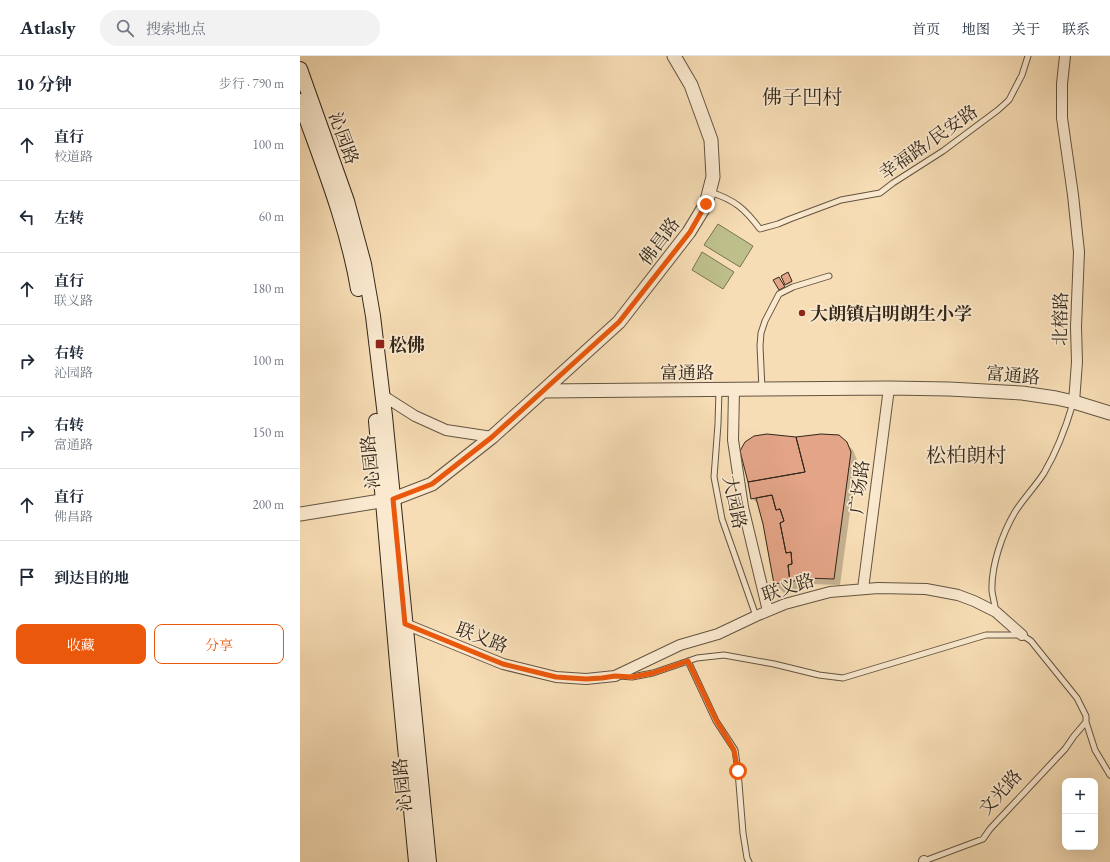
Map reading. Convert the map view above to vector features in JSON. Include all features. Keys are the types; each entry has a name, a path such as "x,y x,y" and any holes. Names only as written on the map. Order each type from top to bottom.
{"main road":[{"name":"沁园路","path":"300,69 347,201 364,264 373,316 382,395 388,500 416,862"},
{"name":"沁园路","path":"300,101 338,209 355,271 364,322 376,421 405,624 429,862"}],"street":[{"name":"佛昌路","path":"543,391 619,322 690,232 706,204 712,177 711,140 691,85 674,56"},
{"name":"北榕路","path":"1065,56 1062,84 1062,118 1073,195 1078,252 1076,327 1077,362 1074,402"},
{"name":"富通路","path":"543,391 889,388 949,389 1022,393 1056,398 1110,413"},
{"name":"广场路","path":"863,589 889,388"},
{"path":"734,390 733,440 743,507 768,611"},
{"path":"300,514 388,500 432,484 492,437 543,391"},
{"path":"382,395 415,416 446,430 492,437"},
{"name":"联义路","path":"405,624 503,664 556,677 586,679 615,676 680,645 718,634 785,604 830,592 863,589 926,589 958,595 996,612 1022,635"}],"lane":[{"name":"幸福路/民安路","path":"709,192 725,197 747,212 760,229 778,224 790,218 841,200 880,193 943,151 1004,105 1009,100 1022,76 1028,56"},
{"path":"762,390 760,346 761,333 765,321 779,294 793,287 829,276"},
{"name":"大园路","path":"719,390 714,477 722,519 756,616"},
{"name":"北榕路","path":"996,612 992,591 996,555 1015,512 1044,472 1065,430 1074,402"},
{"path":"615,676 632,677 653,673 697,658 724,655 774,664 819,675 843,678 986,635 1022,635"},
{"name":"联义路","path":"1022,635 1031,642 1077,698 1086,716 1086,722 1095,750 1110,775"},
{"path":"688,661 716,720 734,750 743,833 749,862"},
{"name":"文光路","path":"924,861 983,838 1065,749 1086,722"}],"green space":[{"path":"718,224 753,246 740,267 704,245"},
{"path":"702,252 734,272 723,289 692,270"}],"building":[{"path":"788,272 792,281 785,285 781,276"},
{"path":"779,277 785,287 779,290 773,280"},
{"path":"767,434 796,437 805,472 748,482 740,451 745,442 754,436"},
{"path":"821,434 839,435 847,442 851,452 834,579 806,578 790,582 788,565 792,564 791,552 786,553 780,523 784,521 780,509 776,510 772,495 751,499 748,482 805,472 796,437"},
{"path":"772,495 776,510 780,509 784,521 780,523 786,553 791,552 792,564 788,565 790,582 774,584 763,524 756,498"}],"place":[{"name":"大朗镇启明朗生小学","path":"802,313"},
{"name":"松佛","path":"380,344"}],"district":[{"name":"佛子凹村","path":"802,97"},
{"name":"松柏朗村","path":"966,455"}],"route":[{"path":"706,204 690,232 619,322 492,437 432,484 393,499 405,624 470,652 503,664 556,677 586,679 615,676 632,677 653,673 688,661 716,720 734,750 738,771"}]}
